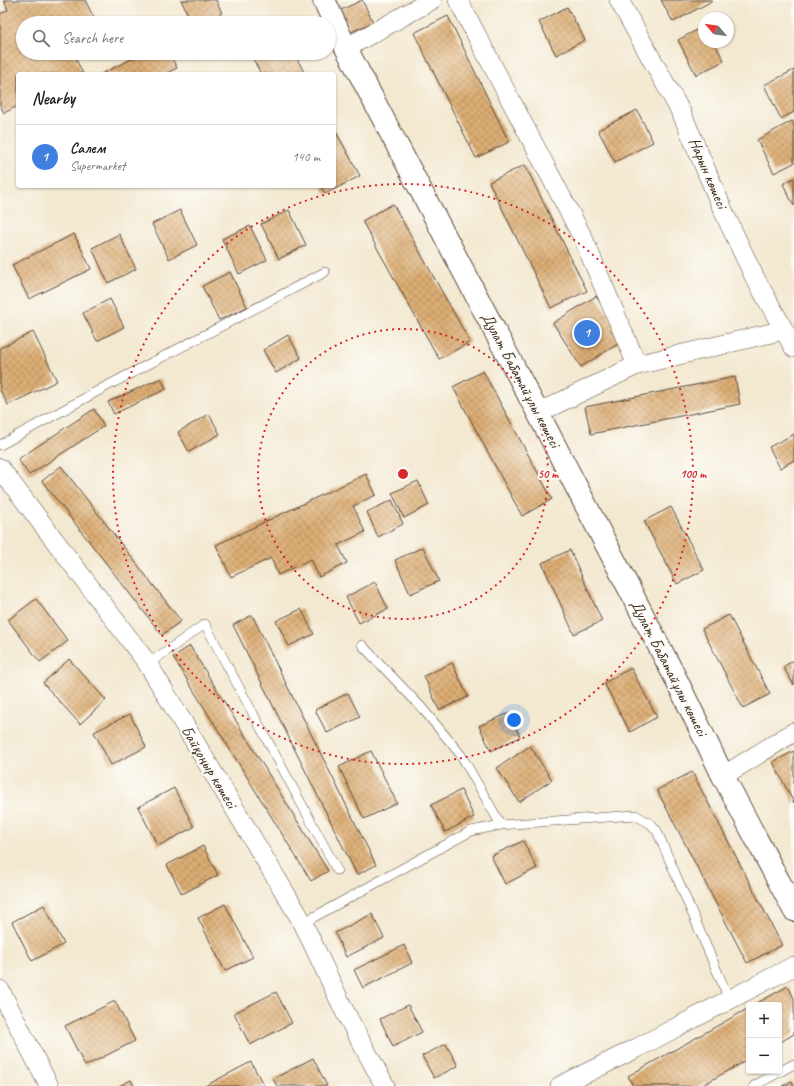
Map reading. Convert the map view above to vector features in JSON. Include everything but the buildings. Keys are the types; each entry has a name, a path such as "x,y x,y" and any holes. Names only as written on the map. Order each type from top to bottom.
{"street":[{"name":"Дулат Бабатайұлы көшесі","path":"324,0 331,16"},
{"path":"346,48 432,0"},
{"path":"458,0 582,238 637,365"},
{"name":"Нарын көшесі","path":"619,0 682,114 726,217 754,276 794,348"},
{"name":"Дулат Бабатайұлы көшесі","path":"336,26 346,48 675,677 723,776 794,910"},
{"path":"538,413 637,365 784,330"},
{"name":"Байқоңыр көшесі","path":"0,468 148,664 303,923 345,1012 385,1086"},
{"path":"723,776 794,732"},
{"path":"560,1086 637,1048 794,966"},
{"path":"0,990 49,1086"}],"lane":[{"path":"0,445 105,387 326,272"},
{"path":"148,664 205,624 338,870"},
{"path":"362,645 422,708 461,755 501,825"},
{"path":"303,923 471,831 501,825 635,815 651,824 658,831 729,999"},
{"path":"754,1086 794,1064"}],"place":[{"name":"Салем","path":"587,333"}]}
